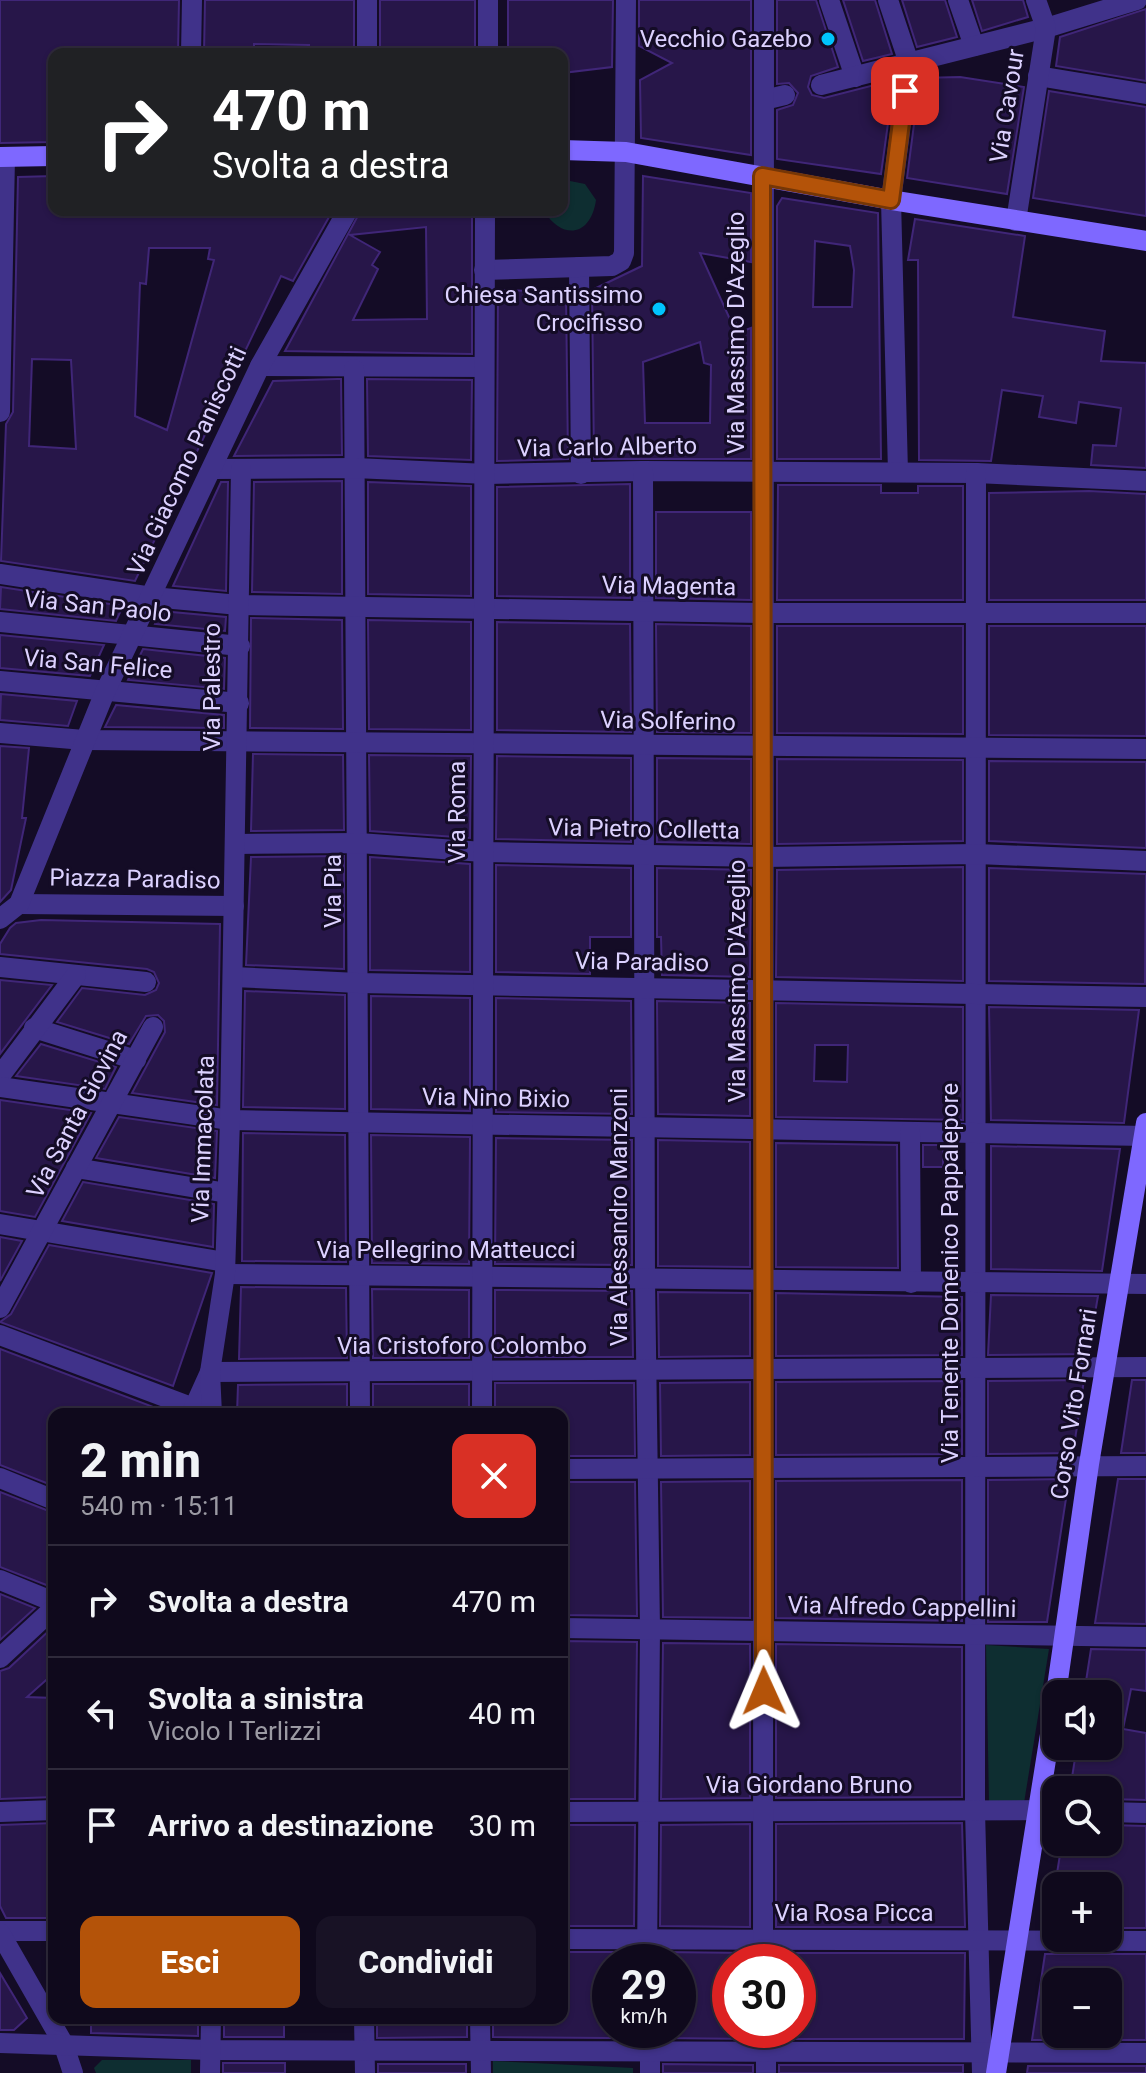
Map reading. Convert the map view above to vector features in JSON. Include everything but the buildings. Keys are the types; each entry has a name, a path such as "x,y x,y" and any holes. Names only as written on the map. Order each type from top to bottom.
{"street":[{"path":"191,48 192,0"},
{"path":"367,0 367,48"},
{"path":"488,0 488,48"},
{"path":"484,270 612,266 621,261 626,152 626,0"},
{"name":"Via Massimo D'Azeglio","path":"762,1944 765,1811 762,748 764,0"},
{"path":"829,0 855,77"},
{"path":"888,0 909,63 891,200 898,472"},
{"path":"958,0 974,46"},
{"name":"Via Cavour","path":"1016,221 1046,28 1036,0"},
{"path":"821,85 1046,28 1137,0"},
{"path":"1038,76 1146,94"},
{"path":"764,100 785,95"},
{"path":"568,150 626,152 891,200 1146,241"},
{"path":"0,412 3,157 48,156"},
{"name":"Via Giacomo Paniscotti","path":"84,740 260,366 345,216"},
{"name":"Via Roma","path":"482,1408 482,609 487,474 485,216"},
{"path":"579,267 581,474"},
{"path":"260,366 354,369 484,367"},
{"name":"Via Pia","path":"354,369 359,740 360,1408"},
{"name":"Via Carlo Alberto","path":"213,469 355,468 487,474 643,471 976,473 1146,481"},
{"name":"Via Palestro","path":"234,906 241,469"},
{"name":"Via Alessandro Manzoni","path":"643,471 645,1278 650,1629 646,1944"},
{"name":"Via Tenente Domenico Pappalepore","path":"976,473 975,1811 977,1940 989,2050 982,2073"},
{"name":"Via Magenta","path":"0,574 152,597 239,605 762,613 1146,613"},
{"name":"Via San Paolo","path":"0,622 240,646"},
{"name":"Via San Felice","path":"0,681 239,703"},
{"name":"Via Solferino","path":"0,733 84,740 1146,749"},
{"name":"Piazza Paradiso","path":"84,740 19,904 234,906"},
{"name":"Via Pietro Colletta","path":"237,844 359,843 483,852 763,857 977,854 1146,861"},
{"path":"0,919 19,904"},
{"name":"Via Immacolata","path":"200,1408 210,1372 225,1268 234,906"},
{"path":"0,967 146,982"},
{"path":"0,1076 76,975"},
{"name":"Via Paradiso","path":"233,977 358,983 1146,997"},
{"name":"Via Santa Giovina","path":"0,1308 153,1027"},
{"path":"34,1028 136,1060"},
{"name":"Via Nino Bixio","path":"0,1087 230,1120 910,1132 1145,1131"},
{"name":"Corso Vito Fornari","path":"1058,1680 1104,1368 1145,1131"},
{"path":"910,1132 911,1283"},
{"path":"76,1168 227,1193"},
{"name":"Via Pellegrino Matteucci","path":"0,1224 225,1268 360,1276 1146,1284"},
{"path":"0,1335 189,1408"},
{"name":"Via Cristoforo Colombo","path":"210,1372 1146,1367"},
{"path":"568,1469 1146,1466"},
{"path":"0,1478 48,1498"},
{"path":"0,1580 48,1602"},
{"path":"0,1658 48,1611"},
{"name":"Via Alfredo Cappellini","path":"568,1628 1146,1637"},
{"path":"0,1812 48,1810"},
{"name":"Via Giordano Bruno","path":"568,1812 1042,1810"},
{"path":"1122,1812 1146,1813"},
{"name":"Corso Vito Fornari","path":"996,2073 989,2050 1019,1940 1042,1837"},
{"path":"48,1931 0,1932 48,2017"},
{"name":"Via Rosa Picca","path":"568,1939 1146,1941"},
{"path":"52,2024 63,2043 73,2073"},
{"path":"210,2073 211,2024"},
{"path":"364,2024 365,2073"},
{"path":"480,2024 481,2073"},
{"path":"816,2042 1146,2053"},
{"path":"0,2043 210,2050 480,2050 592,2043"},
{"path":"650,2048 650,2073"},
{"path":"766,2048 766,2073"}],"green space":[{"path":"568,182 585,184 596,200 588,221 575,230 559,227 548,216 568,216"},
{"path":"986,1645 1049,1649 1024,1803 989,1802"},
{"path":"102,2060 191,2060 191,2073 96,2073 94,2068"},
{"path":"493,2061 633,2068 633,2073 493,2073"}],"place":[{"name":"Vecchio Gazebo","path":"828,39"},
{"name":"Chiesa Santissimo Crocifisso","path":"659,309"}],"route":[{"path":"764,1691 762,176 891,200 905,91"}]}
